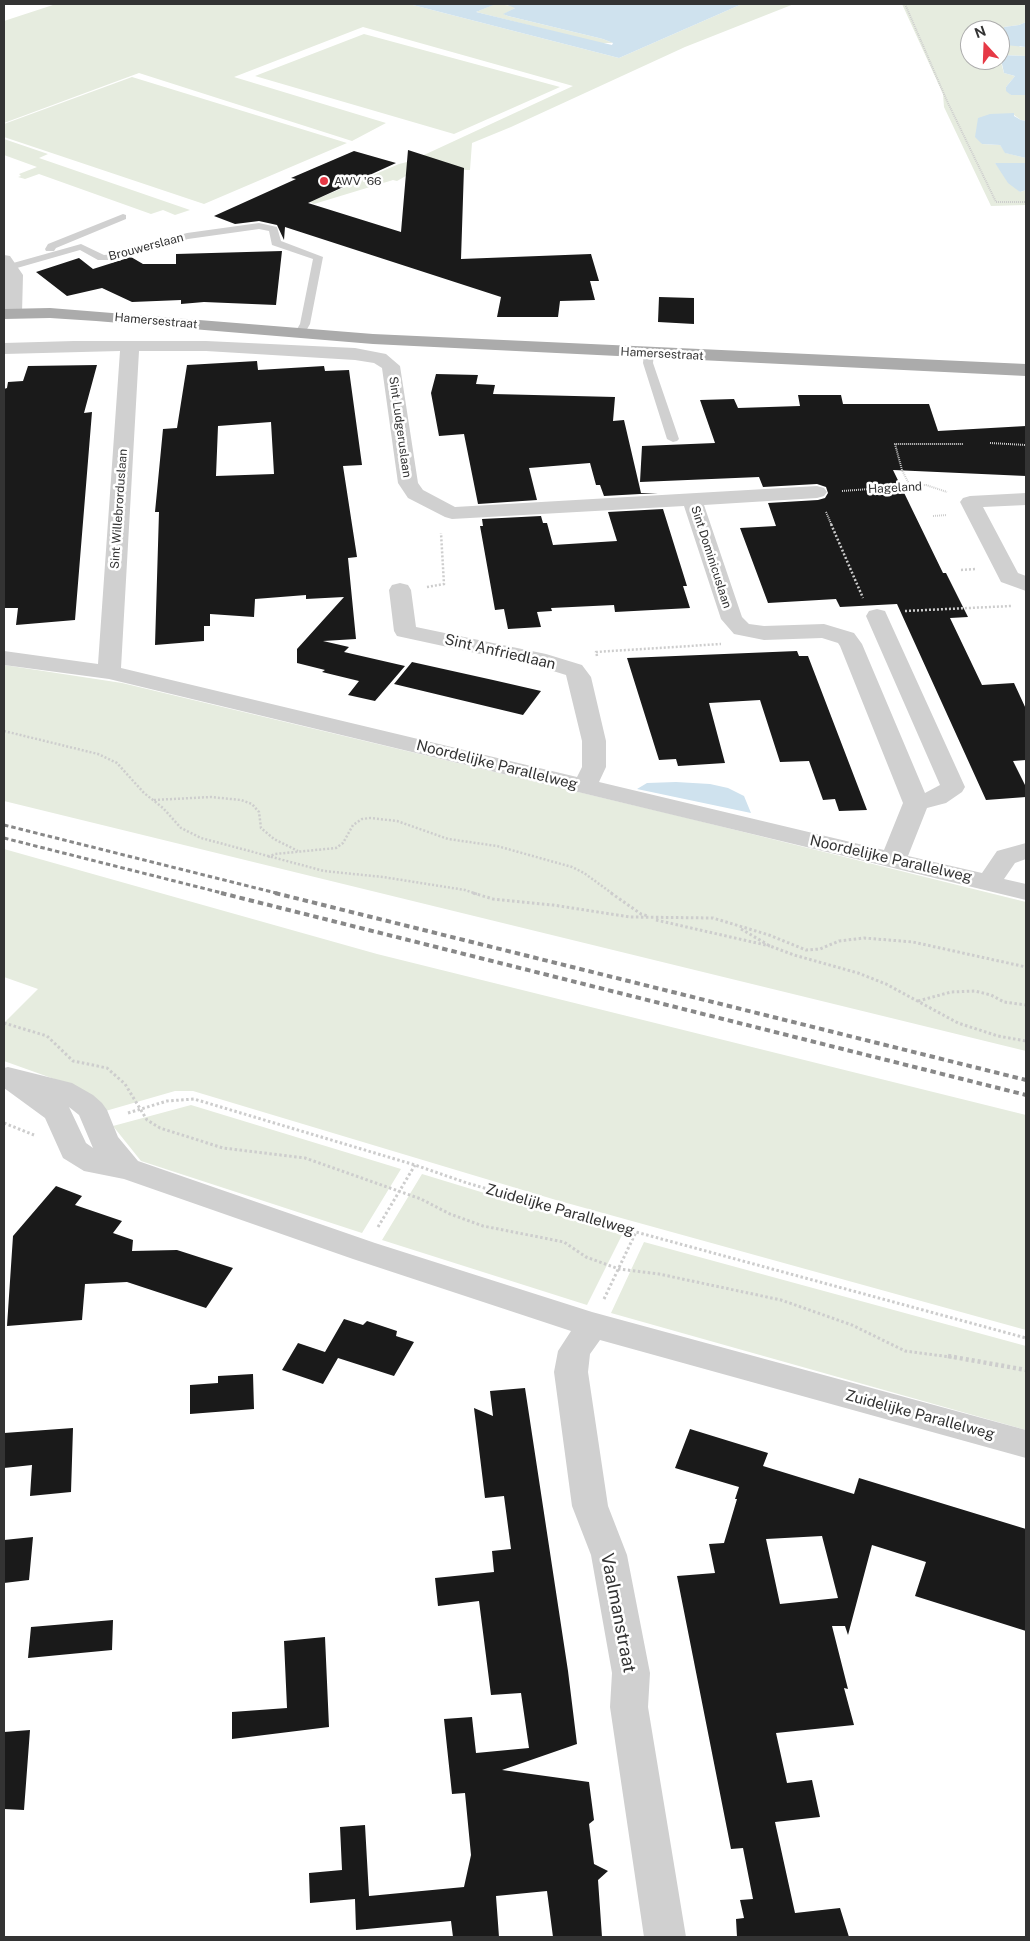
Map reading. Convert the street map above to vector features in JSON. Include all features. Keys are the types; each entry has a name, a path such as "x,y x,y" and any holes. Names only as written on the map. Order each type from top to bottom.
{"main road":[{"name":"Hamersestraat","path":"9,313 96,316 299,334 649,353 1026,370"}],"street":[{"name":"Brouwerslaan","path":"7,263 14,275 9,313"},
{"name":"Hamersestraat","path":"4,349 130,346"},
{"name":"Sint Ludgeruslaan","path":"130,346 206,346 355,354 379,358 391,366 408,483 415,494 452,512 817,492"},
{"name":"Sint Willebrorduslaan","path":"109,672 130,346"},
{"name":"Sint Dominicuslaan","path":"692,499 732,619 742,629"},
{"path":"1024,502 970,502 1009,578 1026,584"},
{"name":"Sint Anfriedlaan","path":"400,590 405,631 546,661 574,670 579,677 594,741 594,767 584,786"},
{"path":"840,637 879,619 953,787 937,798 916,803"},
{"path":"742,629 764,633 824,631 846,638 850,644 916,803 893,860"},
{"name":"Noordelijke Parallelweg","path":"4,658 109,672 1026,892"},
{"name":"Noordelijke Parallelweg","path":"988,883 1006,857 1026,851"},
{"name":"Zuidelijke Parallelweg","path":"6,1076 62,1090 83,1102 92,1110 106,1142 127,1169"},
{"name":"Zuidelijke Parallelweg","path":"6,1076 57,1112 74,1150 95,1163 127,1169 364,1251 592,1325 1026,1444"},
{"name":"Vaalmanstraat","path":"592,1325 575,1351 571,1372 590,1506 609,1555 631,1674 629,1707 664,1937"}],"lane":[{"path":"50,256 48,252 52,246 123,217"},
{"path":"226,230 259,226 274,229 276,243 318,257 305,324 299,334"},
{"name":"Brouwerslaan","path":"7,263 50,256 81,248 102,258 113,258 187,236 226,230"},
{"path":"649,353 648,363 673,439"}],"path":[{"path":"905,4 947,101 996,202 1026,202"},
{"path":"910,486 902,470 895,444 963,444"},
{"path":"990,444 1026,445"},
{"name":"Hageland","path":"817,492 926,485 970,502"},
{"path":"817,492 870,613 879,619 1017,605"},
{"path":"400,590 444,584 441,555 441,523 452,512"},
{"path":"574,670 598,659 596,652 722,644 742,629"},
{"path":"4,731 98,754 117,763 144,793 163,808 181,828 201,838 267,857 324,870 465,890 493,899 553,904 630,917 713,918 769,935 806,950 820,949 839,941 864,938 912,942 1026,968"},
{"path":"154,800 212,798 240,800 252,804 259,812 262,828 274,839 298,852"},
{"path":"267,857 275,854 336,848 343,843 353,825 362,819 397,821 448,839 497,846 572,867 584,873 641,914 651,918 770,946 794,955 858,973 886,984 958,1023 998,1036 1026,1041"},
{"path":"736,926 770,946"},
{"path":"918,1001 951,992 975,991 991,995 1004,1002 1026,1005"},
{"path":"4,1023 47,1036 73,1061 107,1068 124,1084 147,1120 160,1128 223,1148 305,1158 398,1192 421,1198 450,1214 483,1226 564,1242 586,1257 618,1269 659,1274 781,1300 852,1325 905,1350 969,1359 1026,1370"},
{"name":"Zuidelijke Parallelweg","path":"97,1122 167,1101 194,1099 415,1165 467,1183 636,1232 1026,1338"},
{"path":"4,1123 33,1135 48,1135 66,1131"},
{"path":"364,1251 415,1165"},
{"path":"592,1325 636,1232"}],"shaded area":[{"path":"56,4 409,4 619,58 742,4 794,4 685,47 472,143 470,170 429,170 411,173 397,181 393,180 314,204 310,202 399,164 411,161 573,86 363,27 234,77 386,123 352,141 139,73 4,123 4,21"},
{"path":"495,4 514,6 515,8 504,14 508,16 613,43 600,43 476,12"},
{"path":"902,4 1026,4 1026,22 1019,25 1010,26 1010,20 960,20 960,70 1003,70 1004,73 1015,76 1006,87 1011,95 1026,95 1026,121 1014,115 978,128 976,132 982,144 1000,145 1006,153 1026,158 1026,163 1021,164 995,163 1020,192 1026,190 1026,205 991,206 944,107 943,94"},
{"path":"364,34 560,87 454,134 255,76"},
{"path":"1010,34 1020,47 1026,47 1026,56 1010,55"},
{"path":"132,77 347,143 204,204 4,137 4,124"},
{"path":"4,139 48,154 39,158 190,210 175,215 163,210 151,214 39,174 25,179 18,177 21,176 19,174 37,167 4,155"},
{"path":"4,665 122,683 683,817 1026,902 1026,1051 4,801"},
{"path":"4,849 377,954 1026,1115 1026,1330 556,1200 193,1091 175,1091 102,1112 71,1085 4,1061 4,1023 38,989 4,977"},
{"path":"191,1105 401,1169 362,1233 141,1161 113,1126"},
{"path":"422,1174 622,1235 587,1305 382,1240"},
{"path":"644,1242 1026,1346 1026,1430 611,1313"}],"water":[{"path":"409,4 496,4 476,12 612,45 613,43 603,39 508,16 503,14 515,8 505,4 742,4 619,58"},
{"path":"1026,22 1026,47 1010,45 1010,26"},
{"path":"1010,55 1026,56 1026,95 1011,95 1006,91 1006,87 1015,76 1004,73 1003,70 1010,70"},
{"path":"1014,113 1014,116 1026,121 1026,158 1005,153 1000,145 982,144 975,137 978,118 990,114"},
{"path":"995,163 1026,163 1026,190 1020,192 1008,183"},
{"path":"647,783 710,784 728,788 744,796 751,813 637,789"}],"building":[{"path":"408,150 464,168 461,259 591,254 599,281 590,281 595,300 560,301 558,317 497,317 501,297 285,227 284,240 277,225 259,221 235,224 214,216 296,179 291,178 354,151 396,163 308,203 401,232"},
{"path":"282,251 276,305 204,302 181,304 181,300 132,302 102,288 67,296 36,272 79,258 93,269 131,257 143,264 176,264 176,254"},
{"path":"659,297 694,298 694,324 658,322"},
{"path":"257,361 258,370 324,366 325,371 349,370 362,465 343,466 357,557 348,558 356,639 323,641 349,647 344,652 405,666 375,701 348,695 359,681 322,672 325,670 297,663 297,649 344,597 306,599 306,595 255,599 254,617 210,614 210,626 204,626 204,641 155,645 159,512 155,512 163,429 177,428 187,365","holes":["271,422 274,474 216,476 218,426"]},
{"path":"97,365 84,413 92,412 75,620 16,625 18,608 4,608 4,389 7,388 8,382 23,381 28,366"},
{"path":"436,374 478,375 476,384 495,385 493,394 615,397 613,421 624,420 641,493 658,493 604,496 600,485 596,485 590,463 529,468 537,500 478,504 464,434 439,436 431,393"},
{"path":"798,395 841,395 843,404 929,404 938,431 1026,426 1026,476 893,470 943,573 946,573 968,617 950,618 982,685 1014,683 1026,709 1026,760 1013,761 1026,787 1026,797 986,800 897,604 840,607 836,599 768,603 740,528 776,526 768,503 818,500 825,498 828,493 826,487 817,484 763,487 759,477 640,482 642,446 715,443 700,400 734,399 738,408 800,406"},
{"path":"663,509 687,586 683,586 690,608 615,612 614,605 551,608 552,611 537,612 541,627 508,629 504,609 495,610 480,526 483,526 482,519 541,516 543,523 547,523 553,545 617,541 608,512"},
{"path":"797,651 799,656 808,656 867,810 839,811 835,799 823,800 809,761 780,762 760,700 709,703 725,763 678,766 676,759 659,760 627,658"},
{"path":"412,662 541,691 523,715 394,684"},
{"path":"56,1186 82,1196 75,1205 122,1221 113,1233 133,1240 132,1251 177,1250 233,1268 206,1308 127,1282 85,1284 82,1320 7,1326 13,1236"},
{"path":"344,1319 363,1325 367,1321 397,1331 396,1336 414,1342 394,1376 338,1358 323,1384 282,1370 298,1343 325,1352"},
{"path":"253,1374 254,1409 190,1414 190,1385 218,1383 218,1376"},
{"path":"525,1388 568,1671 577,1744 502,1770 589,1782 594,1820 589,1824 594,1864 608,1871 598,1880 602,1937 553,1937 547,1891 496,1896 499,1937 453,1937 451,1921 356,1930 355,1899 310,1903 309,1873 342,1870 340,1827 365,1825 369,1896 464,1887 471,1855 465,1793 452,1794 444,1719 472,1717 476,1753 529,1748 521,1693 491,1695 479,1601 438,1606 435,1578 494,1572 492,1551 511,1549 504,1496 485,1498 474,1408 493,1416 490,1391"},
{"path":"73,1428 71,1492 30,1496 32,1465 4,1468 4,1433"},
{"path":"690,1429 768,1453 763,1466 854,1494 859,1478 1026,1529 1026,1631 915,1596 926,1562 872,1545 848,1635 845,1626 832,1626 848,1689 844,1688 854,1725 776,1733 787,1783 812,1780 820,1817 775,1822 795,1913 840,1908 849,1937 737,1937 736,1919 744,1918 740,1900 753,1899 743,1848 731,1849 677,1576 715,1573 709,1544 724,1543 739,1487 675,1468","holes":["822,1536 838,1598 780,1604 766,1539"]},
{"path":"33,1537 29,1580 4,1583 4,1540"},
{"path":"113,1620 112,1650 28,1658 31,1627"},
{"path":"325,1637 329,1727 232,1739 232,1712 287,1708 284,1641"},
{"path":"30,1730 24,1810 4,1809 4,1732"}],"railway":[{"path":"4,825 280,894"},
{"path":"4,838 226,894"},
{"path":"221,893 1026,1095"},
{"path":"275,893 1026,1080"}],"place":[{"name":"AWV '66","path":"324,181"}]}
